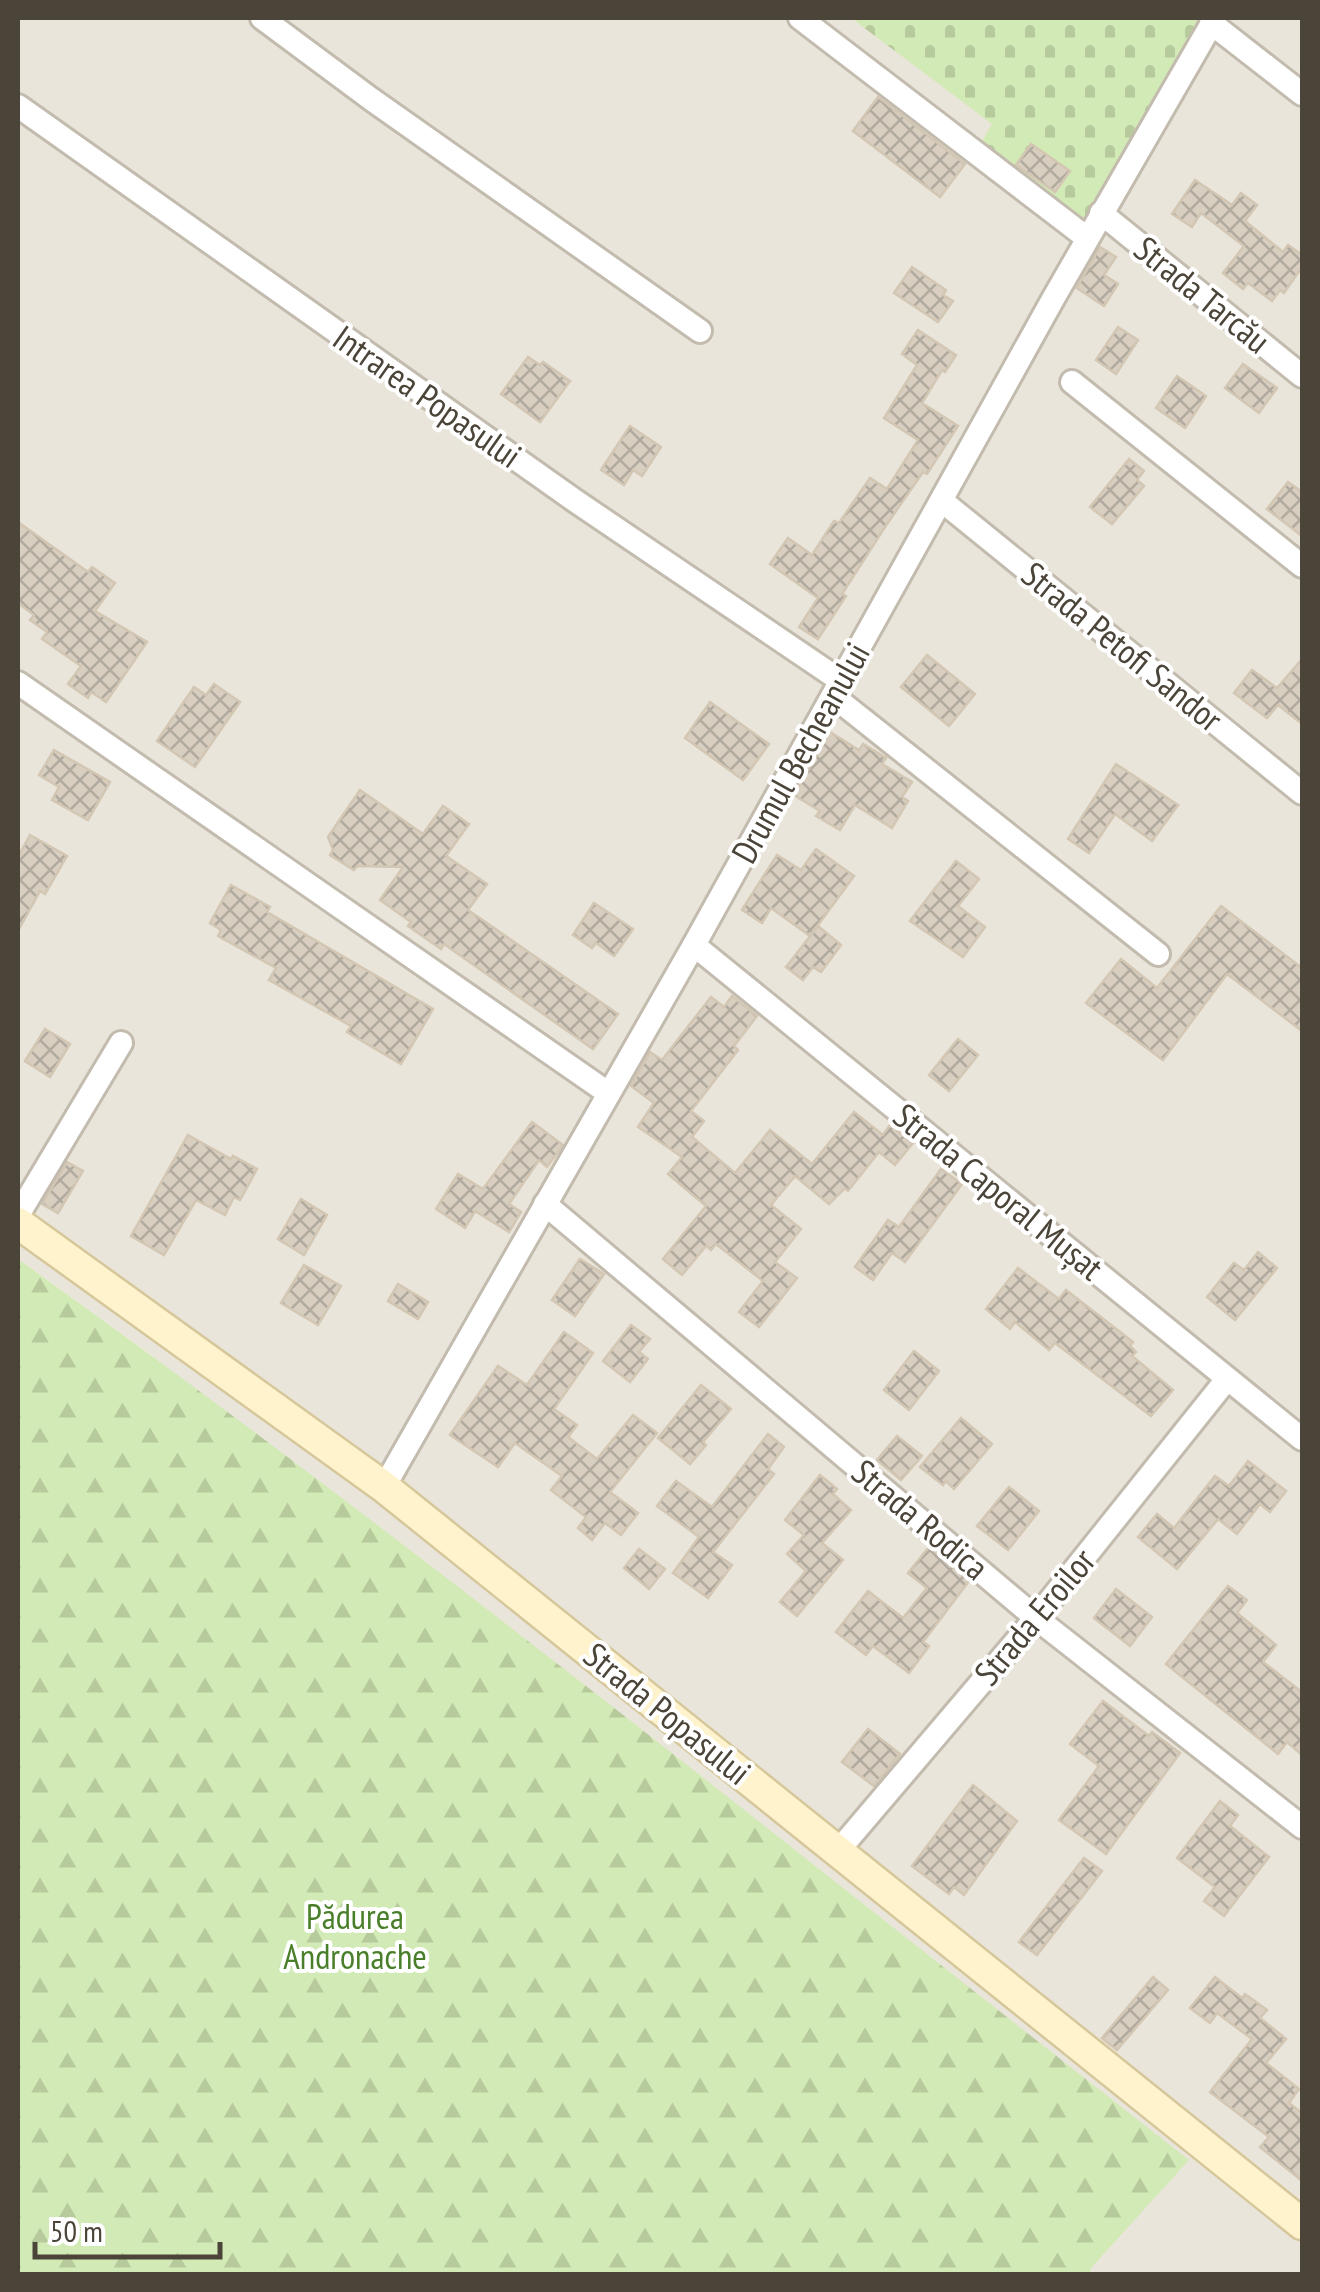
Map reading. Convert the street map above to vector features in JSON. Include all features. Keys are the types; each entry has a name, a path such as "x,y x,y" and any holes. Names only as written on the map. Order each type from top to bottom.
{"street":[{"path":"262,18 700,331"},
{"path":"800,18 1087,238"},
{"path":"1213,20 1302,94"},
{"name":"Drumul Becheanului","path":"384,1487 694,945 1087,238 1213,20"},
{"name":"Intrarea Popasului","path":"18,106 837,689 1158,954"},
{"name":"Strada Tarcău","path":"1101,214 1302,376"},
{"path":"1072,382 1302,566"},
{"name":"Strada Petofi Sandor","path":"942,501 1302,793"},
{"path":"18,683 608,1093"},
{"name":"Strada Caporal Mușat","path":"694,945 1302,1439"},
{"path":"18,1215 121,1042"},
{"name":"Strada Rodica","path":"545,1204 1036,1618 1302,1827"},
{"name":"Strada Popasului","path":"18,1223 384,1487 1302,2224"},
{"name":"Strada Eroilor","path":"838,1852 1036,1618 1227,1379"}],"shaded area":[{"path":"18,18 1302,18 1302,2274 1090,2274 1091,2268 151,1355 18,1259"}],"green space":[{"path":"851,18 1202,18 1085,235 977,150 992,124"},
{"name":"Pădurea Andronache","path":"18,1259 462,1590 1189,2160 1091,2268 1090,2274 18,2274"}],"building":[{"path":"878,97 965,164 940,197 853,131"},
{"path":"1031,144 1070,171 1055,192 1016,165"},
{"path":"1195,180 1232,205 1241,193 1257,205 1245,221 1283,252 1288,245 1302,255 1302,267 1284,293 1280,290 1272,301 1248,283 1243,289 1223,273 1244,246 1201,213 1192,227 1172,214"},
{"path":"1100,247 1116,257 1104,275 1118,284 1104,306 1077,288"},
{"path":"912,267 946,290 943,295 953,301 938,322 894,293"},
{"path":"1118,327 1138,340 1116,374 1096,360"},
{"path":"918,330 956,355 922,403 958,426 885,527 818,639 799,627 818,598 770,564 788,538 812,555 870,478 887,489 918,440 884,418 917,365 902,354"},
{"path":"528,357 540,365 543,362 570,381 540,422 501,394"},
{"path":"1243,364 1277,388 1259,413 1225,388"},
{"path":"1177,376 1206,396 1185,428 1156,408"},
{"path":"630,426 661,447 642,476 633,470 624,485 601,470"},
{"path":"1129,459 1144,471 1137,480 1144,486 1112,524 1090,507"},
{"path":"1288,482 1302,492 1302,536 1267,509"},
{"path":"18,522 88,572 92,567 115,583 95,611 147,642 106,702 91,692 88,698 68,684 81,666 42,639 47,632 30,620 34,615 18,603"},
{"path":"927,655 975,694 949,726 901,687"},
{"path":"1302,659 1302,724 1278,705 1267,718 1234,693 1252,670 1277,688"},
{"path":"214,684 240,702 195,767 157,741 194,687 206,695"},
{"path":"710,702 769,744 743,780 685,738"},
{"path":"830,732 859,750 863,744 886,758 882,764 912,782 902,797 908,801 892,828 855,805 840,830 816,816 820,811 794,795"},
{"path":"54,750 110,782 88,820 52,800 59,787 39,775"},
{"path":"1116,764 1178,805 1152,841 1115,814 1089,853 1068,839"},
{"path":"360,790 423,834 443,806 469,824 446,856 487,884 468,910 618,1014 593,1049 444,944 441,949 408,926 411,922 380,900 403,867 357,866 354,870 330,855 333,850 328,837"},
{"path":"30,835 67,856 45,894 40,891 18,931 18,857"},
{"path":"816,849 854,876 810,936 771,908 762,923 742,910 777,855 801,870"},
{"path":"956,861 979,879 958,906 985,927 963,957 910,921"},
{"path":"231,885 270,907 267,912 433,1009 401,1064 347,1032 351,1026 269,980 276,968 218,936 221,930 210,923"},
{"path":"594,903 633,929 614,956 596,943 592,948 573,935"},
{"path":"1221,906 1302,968 1302,1031 1227,974 1163,1060 1086,1003 1121,959 1157,988"},
{"path":"818,926 841,945 821,972 813,967 803,980 786,967"},
{"path":"732,996 757,1016 734,1046 738,1050 691,1111 704,1121 692,1137 735,1173 770,1130 812,1164 854,1112 883,1135 890,1125 913,1143 895,1165 879,1152 848,1191 845,1188 829,1204 795,1176 771,1205 801,1229 775,1262 797,1278 759,1327 739,1312 763,1281 716,1244 711,1250 706,1246 682,1275 663,1259 706,1206 668,1174 682,1157 638,1127 654,1103 631,1086 650,1052 662,1060 711,997 724,1007"},
{"path":"45,1029 70,1044 50,1077 25,1061"},
{"path":"958,1039 978,1055 949,1091 929,1075"},
{"path":"532,1122 563,1145 547,1167 539,1160 509,1204 521,1212 509,1232 475,1211 465,1228 436,1209 458,1174 483,1189"},
{"path":"188,1135 257,1169 240,1200 234,1197 225,1215 196,1200 164,1255 131,1236"},
{"path":"67,1162 83,1171 58,1213 42,1204"},
{"path":"941,1169 962,1184 905,1262 892,1253 873,1280 855,1267 888,1220 899,1227"},
{"path":"301,1199 327,1215 304,1255 278,1239"},
{"path":"1258,1252 1277,1268 1235,1320 1207,1297 1234,1263 1244,1270"},
{"path":"580,1259 604,1274 575,1316 552,1300"},
{"path":"304,1265 341,1286 318,1325 281,1303"},
{"path":"1018,1268 1059,1299 1066,1290 1133,1342 1130,1346 1136,1352 1132,1356 1173,1390 1151,1416 1055,1343 1049,1350 1015,1322 1010,1329 986,1309"},
{"path":"398,1284 428,1302 418,1319 388,1301"},
{"path":"631,1325 650,1339 639,1352 648,1359 630,1382 603,1361"},
{"path":"564,1332 593,1353 554,1409 577,1425 568,1437 597,1459 633,1415 657,1433 610,1492 638,1513 621,1535 605,1523 592,1540 578,1528 586,1517 551,1490 562,1476 515,1443 498,1467 450,1435 498,1366 527,1385"},
{"path":"914,1351 939,1371 909,1410 884,1390"},
{"path":"701,1385 731,1409 690,1464 658,1438"},
{"path":"961,1418 992,1444 954,1489 920,1467"},
{"path":"768,1434 784,1447 768,1469 774,1474 713,1552 732,1565 708,1598 673,1573 699,1537 657,1506 676,1481 712,1507"},
{"path":"897,1436 922,1456 901,1480 877,1460"},
{"path":"1248,1461 1286,1491 1270,1512 1260,1504 1237,1534 1218,1519 1177,1569 1138,1537 1157,1514 1174,1528 1215,1476 1229,1486"},
{"path":"820,1475 837,1489 833,1494 851,1510 822,1543 843,1560 797,1616 780,1602 806,1571 787,1554 804,1535 785,1520"},
{"path":"1009,1487 1039,1511 1008,1550 977,1526"},
{"path":"929,1547 969,1581 923,1642 929,1646 909,1673 873,1646 866,1655 836,1632 868,1591 903,1618 927,1588 908,1573"},
{"path":"639,1549 665,1569 649,1589 624,1568"},
{"path":"1228,1586 1247,1600 1237,1613 1276,1645 1263,1662 1302,1692 1302,1755 1287,1742 1278,1754 1166,1664"},
{"path":"1116,1589 1152,1617 1130,1646 1094,1618"},
{"path":"1103,1701 1149,1736 1152,1732 1180,1753 1106,1854 1059,1820 1099,1766 1070,1744"},
{"path":"868,1729 900,1754 874,1786 842,1762"},
{"path":"973,1785 1017,1821 964,1895 954,1887 949,1894 912,1866"},
{"path":"1220,1801 1238,1815 1230,1826 1269,1857 1224,1916 1204,1901 1215,1887 1177,1858"},
{"path":"1084,1858 1102,1871 1037,1955 1019,1942"},
{"path":"1153,1977 1168,1990 1117,2050 1102,2038"},
{"path":"1215,1977 1242,1998 1245,1994 1267,2010 1260,2018 1286,2039 1266,2063 1299,2089 1289,2103 1302,2113 1302,2181 1260,2147 1269,2137 1210,2092 1252,2039 1217,2013 1210,2023 1190,2008"}]}
